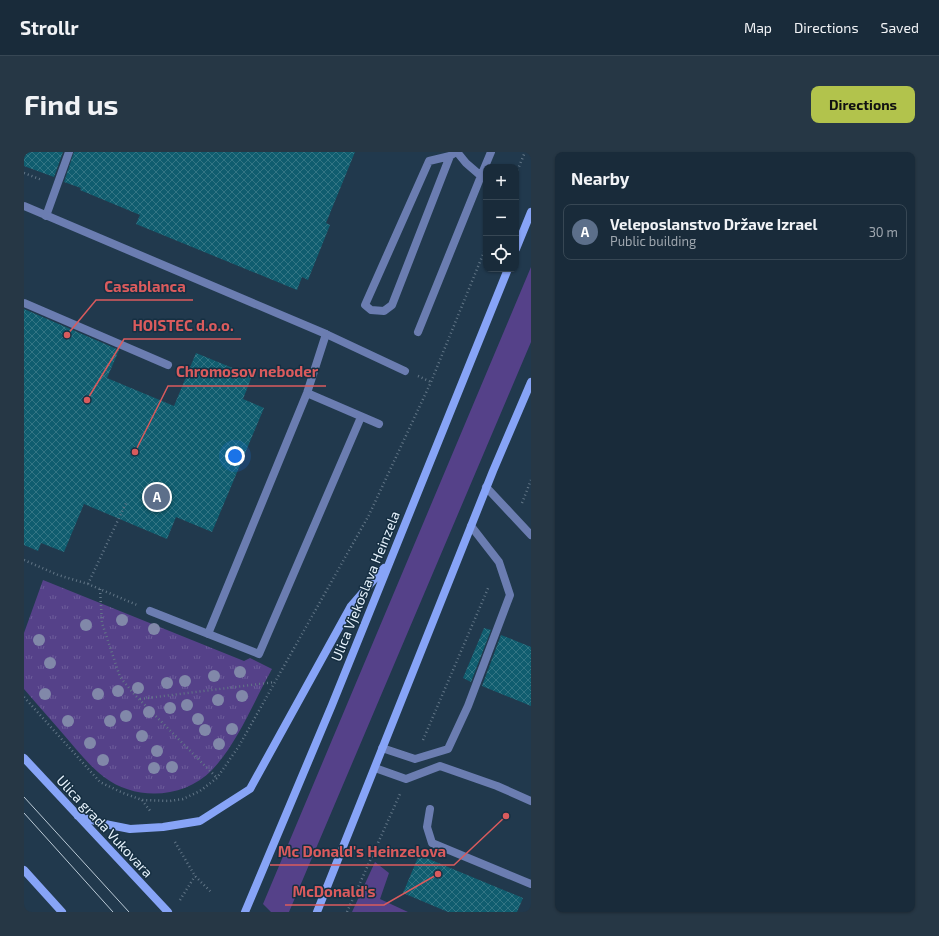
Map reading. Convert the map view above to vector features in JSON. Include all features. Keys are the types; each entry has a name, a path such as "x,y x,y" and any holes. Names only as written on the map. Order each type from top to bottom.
{"main road":[{"path":"519,242 531,212"},
{"name":"Ulica Vjekoslava Heinzela","path":"245,912 332,705 507,272"},
{"path":"317,912 486,487 531,382"},
{"path":"78,816 105,824 130,829 163,827 200,821 250,789 351,606 389,562"},
{"name":"Ulica grada Vukovara","path":"24,758 168,912"},
{"path":"24,870 62,912"}],"street":[{"path":"46,216 69,152"},
{"path":"418,332 491,152"},
{"path":"454,153 481,176"},
{"path":"454,153 392,305 384,311 371,310 365,305 429,161 454,153"},
{"path":"24,206 326,334 405,371"},
{"path":"24,303 168,365"},
{"path":"208,634 307,393 326,334"},
{"path":"307,393 379,424"},
{"path":"150,611 259,654 361,417"},
{"path":"486,487 531,535"},
{"path":"382,748 415,759 448,749 468,706 510,595 499,562 471,526"},
{"path":"375,768 406,779 440,766 497,786 531,801"},
{"path":"430,809 427,827 432,843 531,884"}],"path":[{"path":"519,167 525,152"},
{"path":"24,697 100,782 123,793 142,800 170,801 183,799 200,791 217,778 239,746 370,515 431,382 483,254"},
{"path":"88,584 127,501"},
{"path":"24,560 88,584 150,611"},
{"path":"100,590 102,623 120,677 217,778"},
{"path":"415,759 481,608"},
{"path":"140,699 275,682"},
{"path":"347,912 399,796"},
{"path":"142,800 154,816"},
{"path":"175,842 195,876 212,893"},
{"path":"180,900 195,876"}],"green space":[{"path":"531,267 531,342 289,912 271,912 263,904"},
{"path":"43,580 244,661 250,658 272,669 245,722 229,748 221,760 201,780 188,787 159,793 144,793 116,785 104,777 86,760 24,689 24,633"},
{"path":"375,862 389,873 380,899 408,912 352,912"}],"building":[{"path":"24,152 63,152 54,177 24,166"},
{"path":"74,152 355,152 326,223 330,225 308,280 302,277 297,290 136,224 140,215 80,190 81,188 64,182"},
{"path":"24,309 119,350 107,378 174,406 196,353 252,376 243,399 264,408 212,532 176,517 167,539 84,504 64,552 41,543 38,551 24,545"},
{"path":"484,628 491,630 471,682 463,678"},
{"path":"501,635 531,647 531,706 482,686"},
{"path":"419,855 523,898 517,912 448,912 403,893"}],"tram line":[{"path":"24,797 129,912"},
{"path":"24,813 113,912"}],"place":[{"name":"Casablanca","path":"67,335"},
{"name":"HOISTEC d.o.o.","path":"87,400"},
{"name":"Chromosov neboder","path":"135,452"},
{"name":"Veleposlanstvo Države Izrael","path":"157,497"},
{"name":"Mc Donald's Heinzelova","path":"506,816"},
{"name":"McDonald's","path":"438,874"}]}
